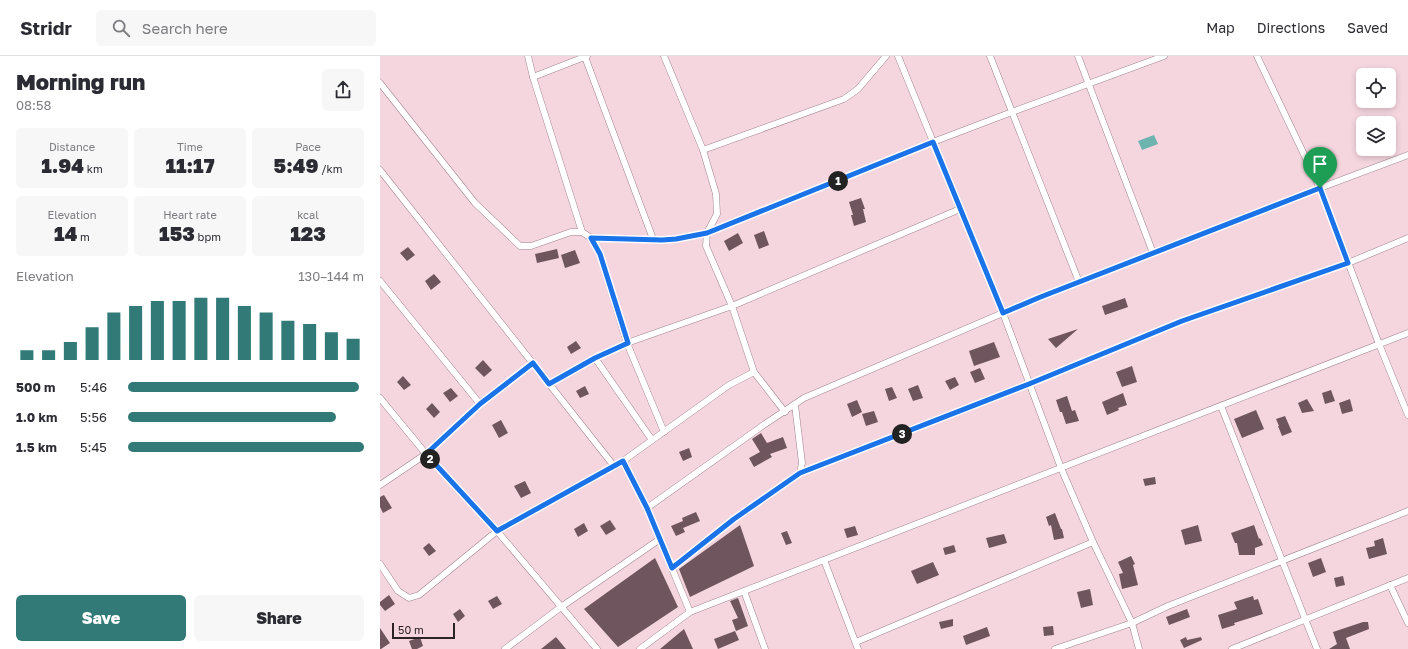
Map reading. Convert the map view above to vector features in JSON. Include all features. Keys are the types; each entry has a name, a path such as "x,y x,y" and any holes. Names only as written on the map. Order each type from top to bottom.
{"street":[{"path":"528,56 533,77 582,232"},
{"path":"533,77 586,56 653,239"},
{"path":"664,56 703,150 716,194 717,214 707,233 706,246 732,306 754,372 785,412"},
{"path":"703,150 844,99 858,89 886,56"},
{"path":"898,56 1003,313 1061,468 1093,542 1132,623 1139,649"},
{"path":"990,56 1079,282"},
{"path":"1078,56 1153,253"},
{"path":"591,238 676,239 707,233 933,142 1164,56"},
{"path":"1257,56 1320,188 1379,344 1408,415"},
{"path":"380,83 474,203 520,246 531,246 571,232 582,232 591,238 600,254 628,343 664,432"},
{"path":"647,508 804,398 1079,282 1408,155"},
{"path":"380,170 614,466"},
{"path":"549,384 595,358 628,343 732,306 960,209"},
{"path":"672,568 734,519 800,473 1029,384 1182,321 1348,263 1408,238"},
{"path":"380,280 480,404"},
{"path":"640,649 690,612 1408,333"},
{"path":"595,358 652,440"},
{"path":"380,485 426,454 480,404 533,363"},
{"path":"380,564 398,591 409,598 419,595 497,531 623,461 729,385 754,372"},
{"path":"380,398 426,454 497,531 597,649"},
{"path":"795,405 802,463 800,473"},
{"path":"1221,406 1317,649"},
{"path":"623,461 647,508 690,612"},
{"path":"1055,649 1132,623 1168,606 1408,510"},
{"path":"505,649 561,607 660,539"},
{"path":"856,642 1093,542"},
{"path":"824,560 858,649"},
{"path":"1232,649 1408,578"},
{"path":"1390,585 1408,623"},
{"path":"744,591 766,649"}],"water":[{"path":"1154,135 1158,144 1142,150 1138,141"}],"building":[{"path":"861,198 865,209 863,209 866,222 854,226 851,215 853,215 849,202"},
{"path":"764,231 769,245 759,249 754,235"},
{"path":"738,233 743,243 729,251 724,241"},
{"path":"408,247 415,255 407,261 400,253"},
{"path":"557,249 559,258 537,263 535,254"},
{"path":"575,250 580,263 565,268 561,255"},
{"path":"434,274 441,282 431,290 425,281"},
{"path":"1125,298 1128,307 1105,315 1102,306"},
{"path":"1078,329 1056,348 1048,339"},
{"path":"576,341 581,348 571,354 567,347"},
{"path":"994,342 1000,357 974,366 969,351"},
{"path":"483,360 492,370 484,377 475,368"},
{"path":"1132,366 1137,382 1122,387 1116,372"},
{"path":"980,368 985,379 975,383 970,372"},
{"path":"403,376 411,385 404,390 397,382"},
{"path":"955,377 959,385 950,390 945,381"},
{"path":"918,385 923,398 913,401 908,389"},
{"path":"585,386 589,394 580,398 576,391"},
{"path":"892,387 897,398 889,401 885,389"},
{"path":"451,388 458,396 450,402 443,393"},
{"path":"1331,390 1335,401 1325,404 1322,393"},
{"path":"1123,393 1127,405 1118,408 1119,410 1107,415 1102,402"},
{"path":"1067,396 1072,411 1075,410 1079,421 1066,424 1056,400"},
{"path":"1307,399 1314,411 1302,413 1298,403"},
{"path":"1350,399 1353,411 1342,414 1339,403"},
{"path":"857,400 862,412 852,417 847,404"},
{"path":"432,403 440,412 434,418 426,409"},
{"path":"1256,410 1264,429 1242,438 1234,419"},
{"path":"874,411 878,422 866,426 862,414"},
{"path":"1285,416 1292,432 1282,436 1276,419"},
{"path":"501,420 508,433 499,438 492,425"},
{"path":"761,433 767,443 783,437 787,448 770,454 772,457 754,467 749,458 760,452 752,439"},
{"path":"689,448 692,457 683,461 679,452"},
{"path":"1155,477 1156,484 1145,486 1143,479"},
{"path":"525,481 531,493 521,498 514,486"},
{"path":"384,495 392,508 383,513 380,507 380,497"},
{"path":"696,512 700,521 683,528 685,532 676,536 671,526 683,521 682,518"},
{"path":"1055,513 1064,538 1054,540 1051,525 1049,526 1046,517"},
{"path":"610,520 616,529 606,535 600,526"},
{"path":"584,523 588,531 578,537 574,529"},
{"path":"740,525 754,566 690,597 679,569"},
{"path":"1198,525 1202,541 1185,545 1181,530"},
{"path":"1254,525 1263,545 1255,548 1255,555 1239,555 1237,543 1235,543 1231,533"},
{"path":"855,526 858,535 847,538 844,529"},
{"path":"787,531 792,543 786,545 781,533"},
{"path":"1004,534 1007,543 989,548 986,538"},
{"path":"1383,538 1387,554 1369,559 1366,548 1375,546 1374,541"},
{"path":"429,543 436,551 429,556 423,548"},
{"path":"954,545 956,552 945,555 943,548"},
{"path":"1131,556 1135,564 1133,565 1138,585 1122,589 1119,574 1123,573 1118,562"},
{"path":"655,558 678,607 618,647 584,609"},
{"path":"1321,558 1326,572 1313,577 1308,563"},
{"path":"933,562 939,575 917,584 911,571"},
{"path":"1343,576 1345,585 1336,587 1334,578"},
{"path":"1090,589 1093,605 1081,608 1077,592"},
{"path":"389,595 395,604 385,611 380,605 380,602"},
{"path":"497,596 502,604 493,609 488,601"},
{"path":"1253,596 1254,600 1258,599 1263,614 1234,623 1235,625 1222,629 1218,615 1237,609 1234,602"},
{"path":"738,598 748,626 736,631 732,620 738,618 730,601"},
{"path":"460,609 465,616 458,622 453,614"},
{"path":"1187,609 1190,617 1169,625 1166,617"},
{"path":"953,619 953,626 941,629 939,622"},
{"path":"1363,622 1368,622 1369,629 1346,638 1350,649 1329,649 1337,644 1333,632"},
{"path":"1053,626 1054,635 1044,636 1043,627"},
{"path":"987,627 990,636 966,645 963,636"},
{"path":"380,628 390,643 381,649 380,649"},
{"path":"684,629 693,649 660,649"},
{"path":"735,631 739,640 718,649 714,639"},
{"path":"420,637 423,646 417,649 412,649 409,641"},
{"path":"556,637 566,649 541,649"},
{"path":"1186,637 1187,640 1201,637 1202,640 1184,648 1180,640"}],"route":[{"path":"933,142 1003,313 1320,188 1348,263 1182,321 1029,384 800,473 734,519 672,568 647,508 623,461 497,531 426,454 480,404 533,363 549,384 595,358 628,343 600,254 591,238 662,240 707,233 933,142"}]}
